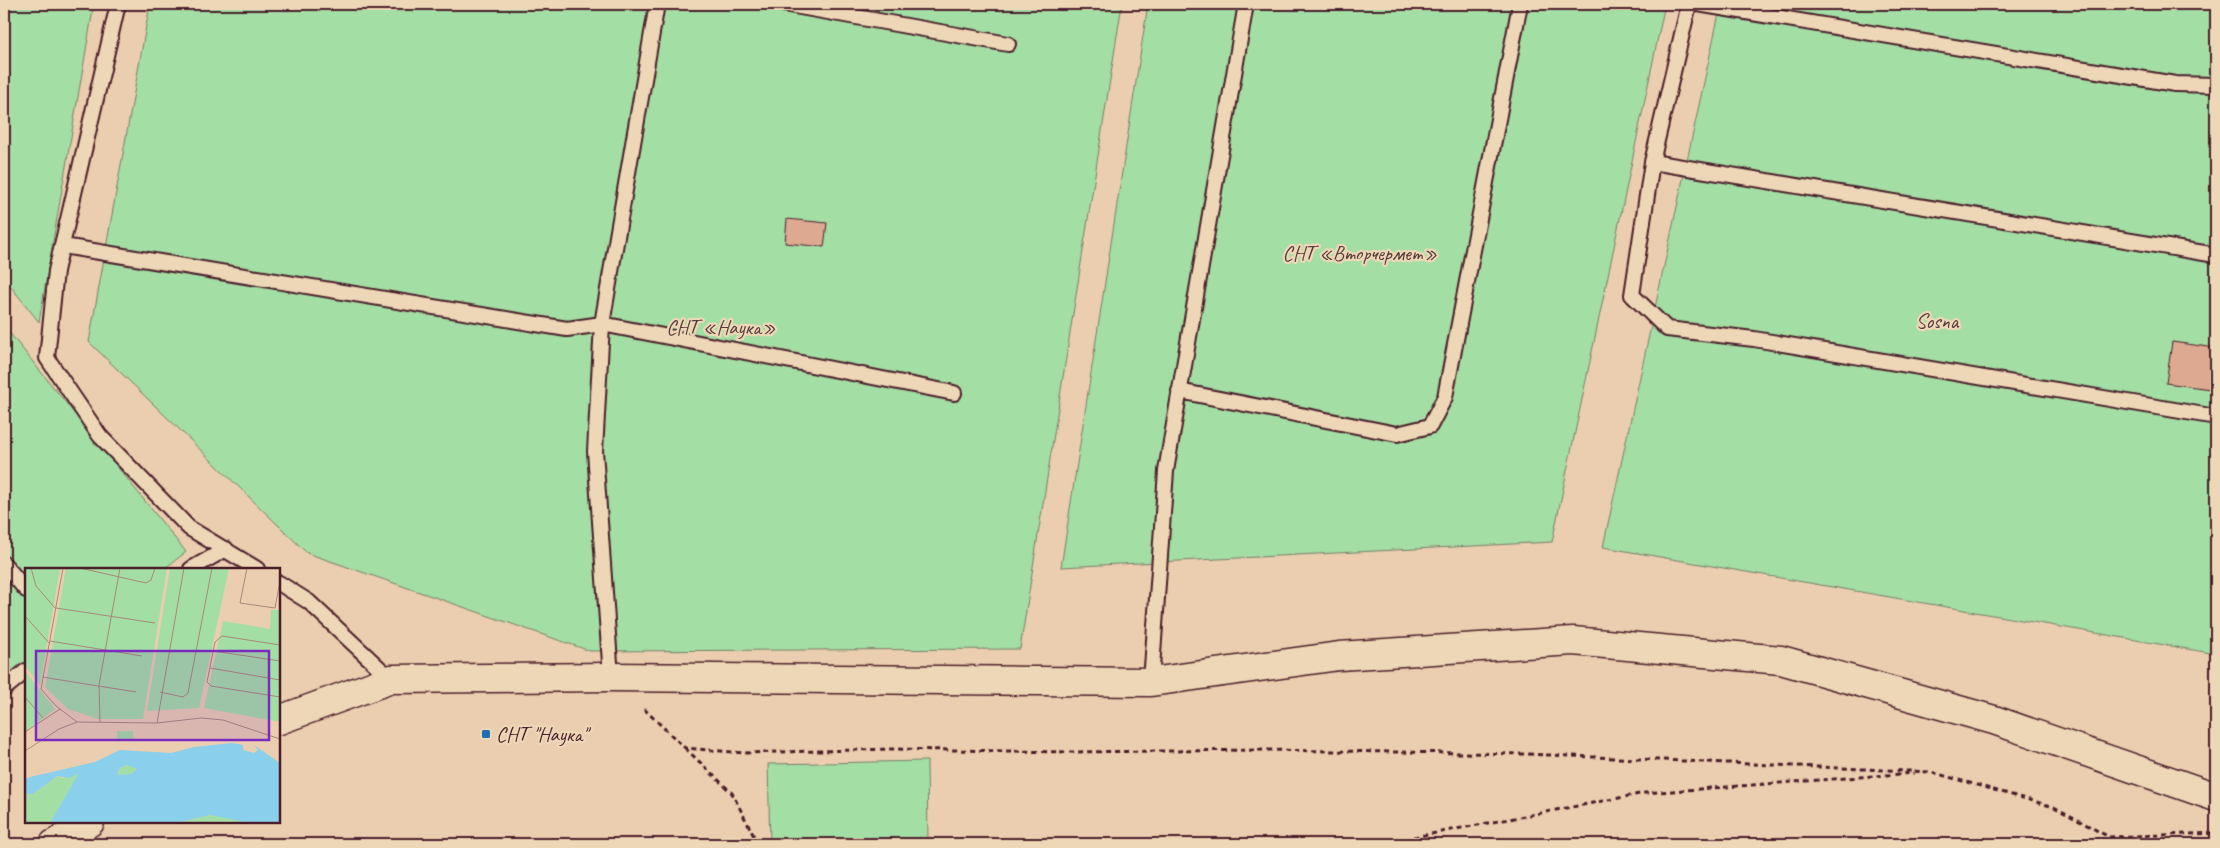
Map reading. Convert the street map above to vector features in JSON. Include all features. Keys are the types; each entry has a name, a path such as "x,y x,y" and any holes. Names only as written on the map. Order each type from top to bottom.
{"street":[{"path":"280,720 391,680 611,677 1151,682 1339,656 1573,641 1781,660 1994,720 2216,798"},
{"path":"54,844 88,823"}],"lane":[{"path":"118,4 56,272 47,358 100,436 189,528 255,568"},
{"path":"611,677 595,451 602,324 657,4"},
{"path":"783,4 1008,44"},
{"path":"1151,682 1166,471 1246,4"},
{"path":"1179,391 1397,434 1430,426 1444,397 1520,4"},
{"path":"1689,4 1652,162 1632,295 1666,329 1754,340 2216,417"},
{"path":"1698,4 2175,84 2216,86"},
{"path":"1652,162 2216,255"},
{"path":"63,246 568,329 602,324 954,393"},
{"path":"193,568 226,549"},
{"path":"4,564 25,589"},
{"path":"280,584 309,602 391,680"},
{"path":"4,689 25,673"}],"path":[{"path":"611,677 732,793 758,844"},
{"path":"685,748 744,753 892,749 1068,752 1265,750 1526,754 1931,772 2054,807 2109,837 2216,833"},
{"path":"1378,844 1645,793 1931,772"}],"green space":[{"path":"4,4 94,4 39,322 4,278"},
{"name":"СНТ «Наука»","path":"150,4 1122,4 1020,649 590,651 307,553 89,342"},
{"name":"СНТ «Вторчермет»","path":"1148,4 1665,4 1552,542 1061,567"},
{"name":"Sosna","path":"1721,4 2216,4 2216,654 1603,547"},
{"path":"4,326 186,552 165,568 25,568 25,676 4,692"},
{"path":"927,761 928,841 770,844 768,764"}],"building":[{"path":"787,219 827,223 824,247 785,243"},
{"path":"2172,342 2216,348 2210,389 2166,383"}],"place":[{"name":"СНТ \"Наука\"","path":"486,734"}]}
